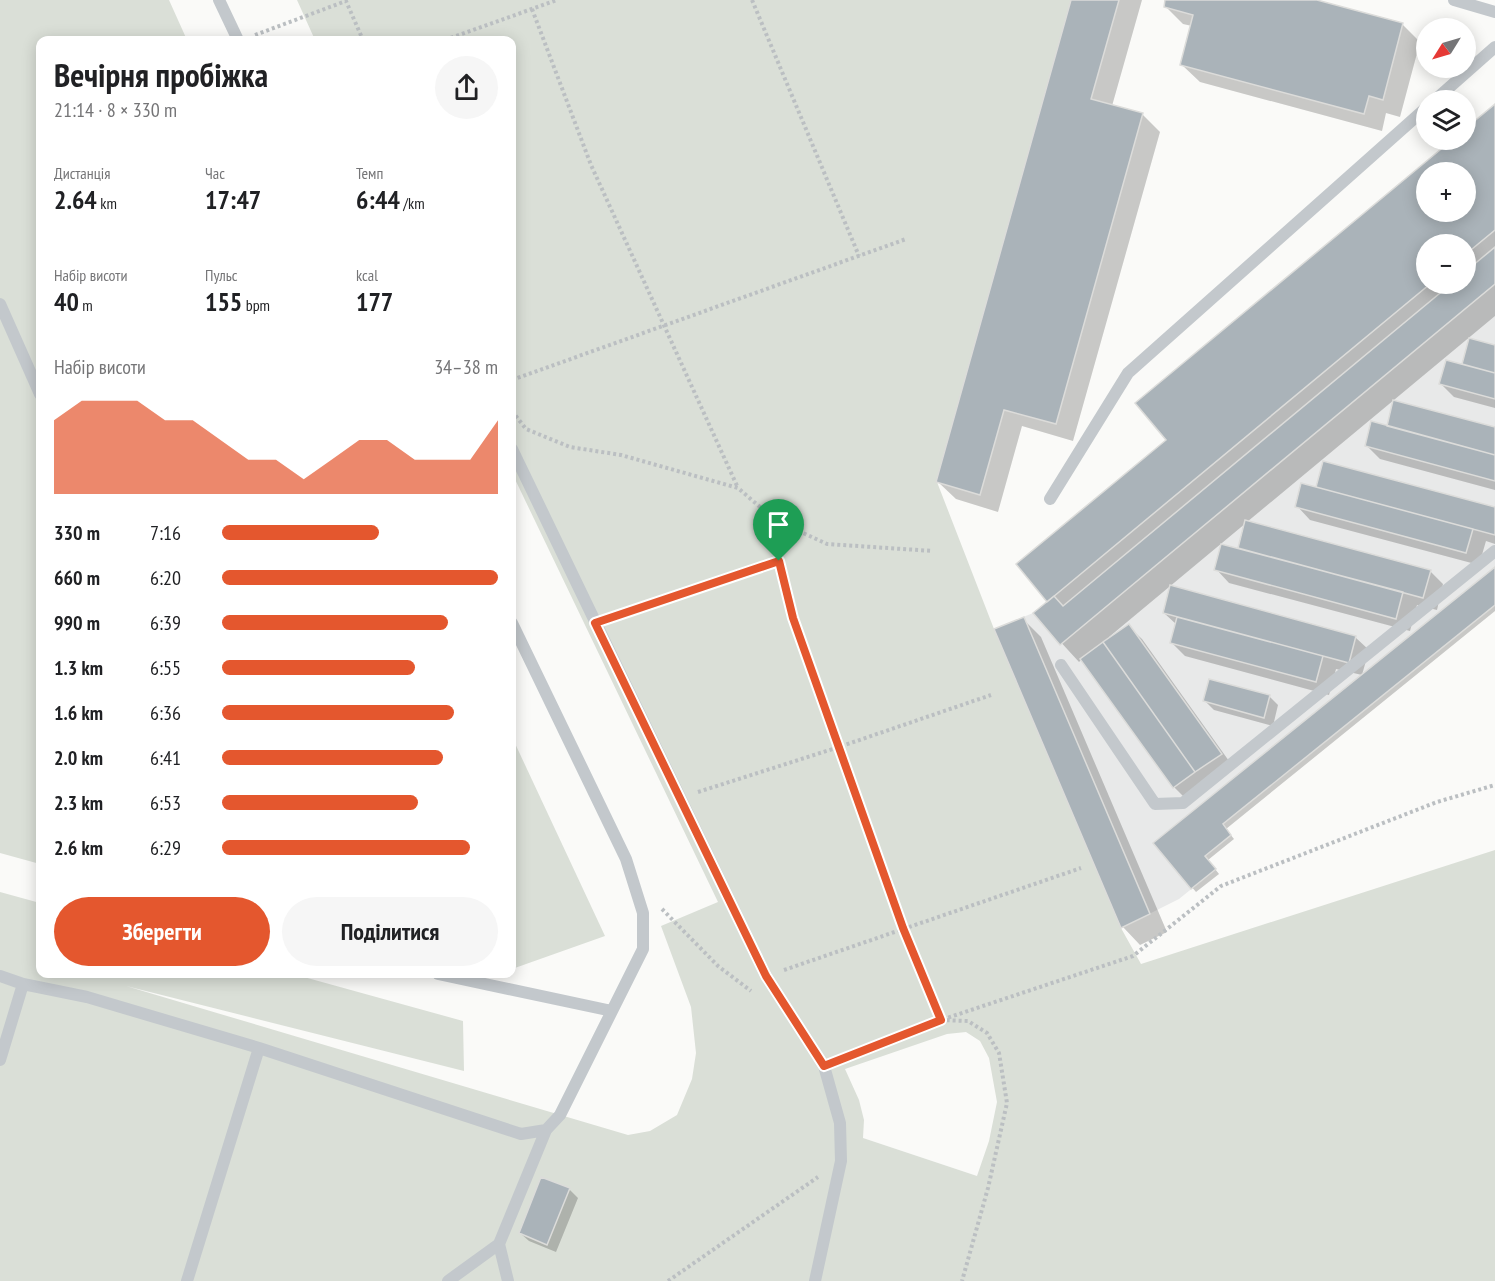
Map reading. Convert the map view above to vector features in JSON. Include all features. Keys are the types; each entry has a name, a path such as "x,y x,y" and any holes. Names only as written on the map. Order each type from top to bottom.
{"lane":[{"path":"219,0 242,36"},
{"path":"1454,0 1495,12"},
{"path":"1446,90 1495,47"},
{"path":"1050,500 1128,373 1416,117"},
{"path":"0,304 36,385"},
{"path":"516,457 766,976 824,1066 840,1123 841,1161 815,1281"},
{"path":"1061,666 1155,804 1183,803 1495,551"},
{"path":"448,1281 499,1244 546,1130 560,1115 643,949 643,913 626,859 516,630"},
{"path":"0,976 23,984 87,997 259,1048 521,1134 546,1130"},
{"path":"457,978 612,1011"},
{"path":"0,1060 23,984"},
{"path":"188,1281 259,1048"},
{"path":"499,1244 508,1281"}],"path":[{"path":"456,36 556,0"},
{"path":"752,0 859,256"},
{"path":"252,36 346,1 361,36"},
{"path":"532,9 591,165 738,488 774,520 827,544 933,550"},
{"path":"516,379 906,239"},
{"path":"516,416 526,429 570,447 621,455 738,488"},
{"path":"774,520 779,561 793,618 903,928 941,1020"},
{"path":"595,623 779,561"},
{"path":"679,798 991,695"},
{"path":"824,1066 941,1020 1133,956 1221,886 1437,802 1495,785"},
{"path":"766,976 1081,868"},
{"path":"662,909 718,966 752,991"},
{"path":"941,1020 968,1021 987,1033 999,1053 1007,1103 988,1188 962,1281"},
{"path":"668,1281 841,1161"}],"shaded area":[{"path":"0,0 169,0 185,36 36,36 36,863 0,853"},
{"path":"297,0 1071,0 937,482 994,629 1121,928 1141,964 1495,850 1495,1281 0,1281 0,892 36,902 36,978 307,978 463,1021 464,1071 126,986 628,1135 650,1131 677,1115 692,1079 696,1053 691,1007 661,926 718,902 516,481 516,36 313,36","holes":["966,1032 980,1041 989,1058 997,1102 989,1141 977,1176 863,1138 864,1120 859,1100 845,1069 947,1034"]},
{"path":"1495,230 1495,605 1224,824 1231,835 1205,856 1216,869 1179,899 1121,928 994,629 1033,613 1418,294 1476,294 1476,246"},
{"path":"516,746 605,936 516,968"}],"building":[{"path":"1071,0 1119,0 1091,99 1143,113 1056,424 1004,410 980,495 936,482"},
{"path":"1165,0 1317,0 1403,23 1383,100 1369,96 1364,114 1180,65 1193,15 1164,7"},
{"path":"1495,104 1495,230 1476,246 1476,234 1416,234 1416,294 1418,294 1047,602 1016,564 1166,440 1135,403 1416,170 1416,222 1476,222 1476,162 1425,162 1440,150 1476,150 1476,120"},
{"path":"1495,247 1495,284 1060,645 1033,613 1054,596 1063,606 1439,294 1476,294 1476,263"},
{"path":"1469,338 1495,345 1495,373 1462,364"},
{"path":"1446,360 1495,373 1495,399 1439,384"},
{"path":"1393,400 1495,427 1495,455 1387,426"},
{"path":"1371,421 1495,455 1495,481 1365,446"},
{"path":"1323,461 1495,507 1495,535 1316,487"},
{"path":"1301,483 1473,529 1466,553 1295,507"},
{"path":"1245,520 1431,570 1423,598 1238,548"},
{"path":"1221,544 1403,592 1396,619 1214,570"},
{"path":"1495,567 1495,605 1223,824 1231,835 1205,856 1216,869 1191,889 1153,843"},
{"path":"1170,585 1356,636 1349,663 1163,613"},
{"path":"1024,617 1150,914 1121,928 994,629"},
{"path":"1177,617 1323,656 1316,682 1170,643"},
{"path":"1129,624 1222,754 1195,772 1103,642"},
{"path":"1103,642 1195,772 1173,788 1080,659"},
{"path":"1209,679 1270,695 1264,718 1203,701"},
{"path":"541,1177 570,1188 547,1245 519,1233"}],"route":[{"path":"779,561 793,618 903,928 941,1020 824,1066 766,976 595,623 779,561"}]}
